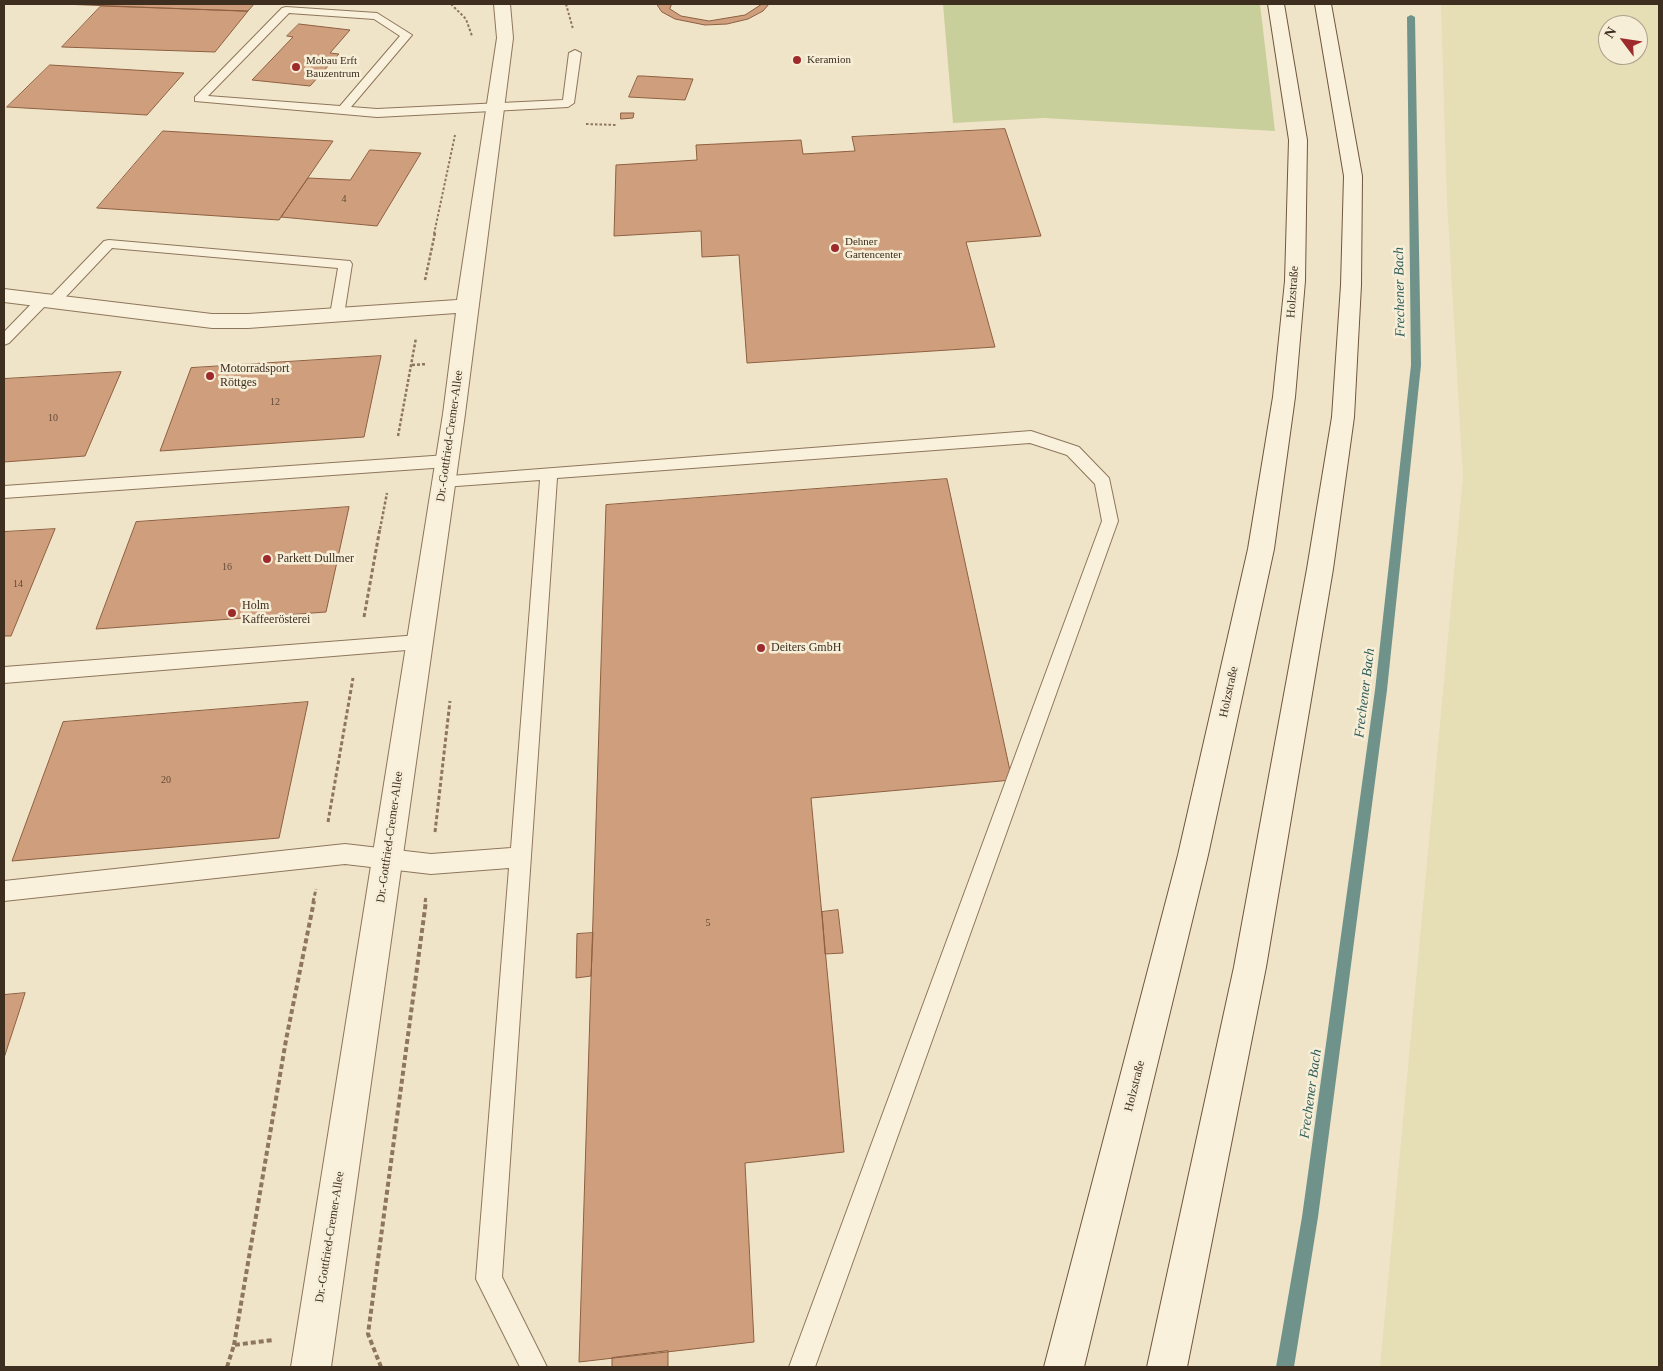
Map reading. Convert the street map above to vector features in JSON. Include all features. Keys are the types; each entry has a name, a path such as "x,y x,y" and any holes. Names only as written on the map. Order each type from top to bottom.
{"main road":[{"name":"Holzstraße","path":"1064,1367 1193,855 1262,540 1284,397 1296,253 1298,140 1276,4"},
{"path":"1167,1367 1250,967 1320,569 1343,417 1351,285 1353,176 1323,4"},
{"name":"Dr.-Gottfried-Cremer-Allee","path":"311,1367 445,471 496,107 505,38 498,10"},
{"path":"4,295 212,321 248,321 467,306"}],"lane":[{"path":"343,110 406,36 376,16 286,10 199,99 377,113 568,103 575,53"},
{"path":"4,340 110,244 345,264 338,315"},
{"path":"4,492 445,471 549,473 1031,437 1073,451 1103,482 1110,521 802,1367"},
{"path":"534,1367 489,1279 549,473"},
{"path":"4,675 419,642"},
{"path":"4,891 345,854 431,864 520,857"}],"path":[{"path":"368,1334 381,1367"}],"shaded area":[{"path":"1441,4 1659,4 1659,1367 1380,1367 1463,477 1447,201"}],"green space":[{"path":"943,4 1260,4 1275,131 1043,118 953,123"}],"building":[{"path":"62,4 254,4 248,11"},
{"path":"657,4 769,4 763,11 748,19 727,24 705,25 675,19 662,12"},
{"path":"672,4 762,4 745,15 709,21 681,16 670,9"},
{"path":"101,6 248,11 215,52 62,47"},
{"name":"Mobau Erft Bauzentrum","path":"299,24 350,30 330,53 339,54 310,86 252,80 293,37 287,36"},
{"path":"50,65 184,73 147,115 7,107"},
{"path":"638,76 693,79 685,100 629,97"},
{"path":"621,113 634,113 633,118 621,119"},
{"name":"Dehner Gartencenter","path":"1005,129 1041,236 966,242 995,347 747,363 739,255 702,257 701,231 614,236 616,165 697,160 696,145 801,140 803,154 855,151 852,137"},
{"path":"163,131 333,141 279,220 97,208"},
{"path":"370,150 421,153 377,226 281,217 308,178 350,180"},
{"path":"381,356 364,437 160,451 191,368"},
{"path":"121,372 85,456 4,462 4,379"},
{"path":"947,479 1012,780 811,798 844,1152 745,1163 754,1342 579,1362 606,505"},
{"path":"349,507 326,612 96,629 136,522"},
{"path":"55,529 11,636 4,636 4,532"},
{"path":"308,702 279,838 12,861 63,722"},
{"path":"838,910 843,953 825,954 822,912"},
{"path":"593,933 591,976 576,978 577,934"},
{"path":"25,993 20,1009 4,1058 4,995"},
{"path":"668,1351 668,1367 612,1367 612,1358"}],"waterway":[{"name":"Frechener Bach","path":"1285,1367 1310,1217 1381,690 1416,365 1411,17"}],"place":[{"name":"Keramion","path":"797,60"},
{"name":"Mobau Erft Bauzentrum","path":"296,67"},
{"name":"Dehner Gartencenter","path":"835,248"},
{"name":"Motorradsport Röttges","path":"210,376"},
{"name":"Parkett Dullmer","path":"267,559"},
{"name":"Holm Kaffeerösterei","path":"232,613"},
{"name":"Deiters GmbH","path":"761,648"}]}
